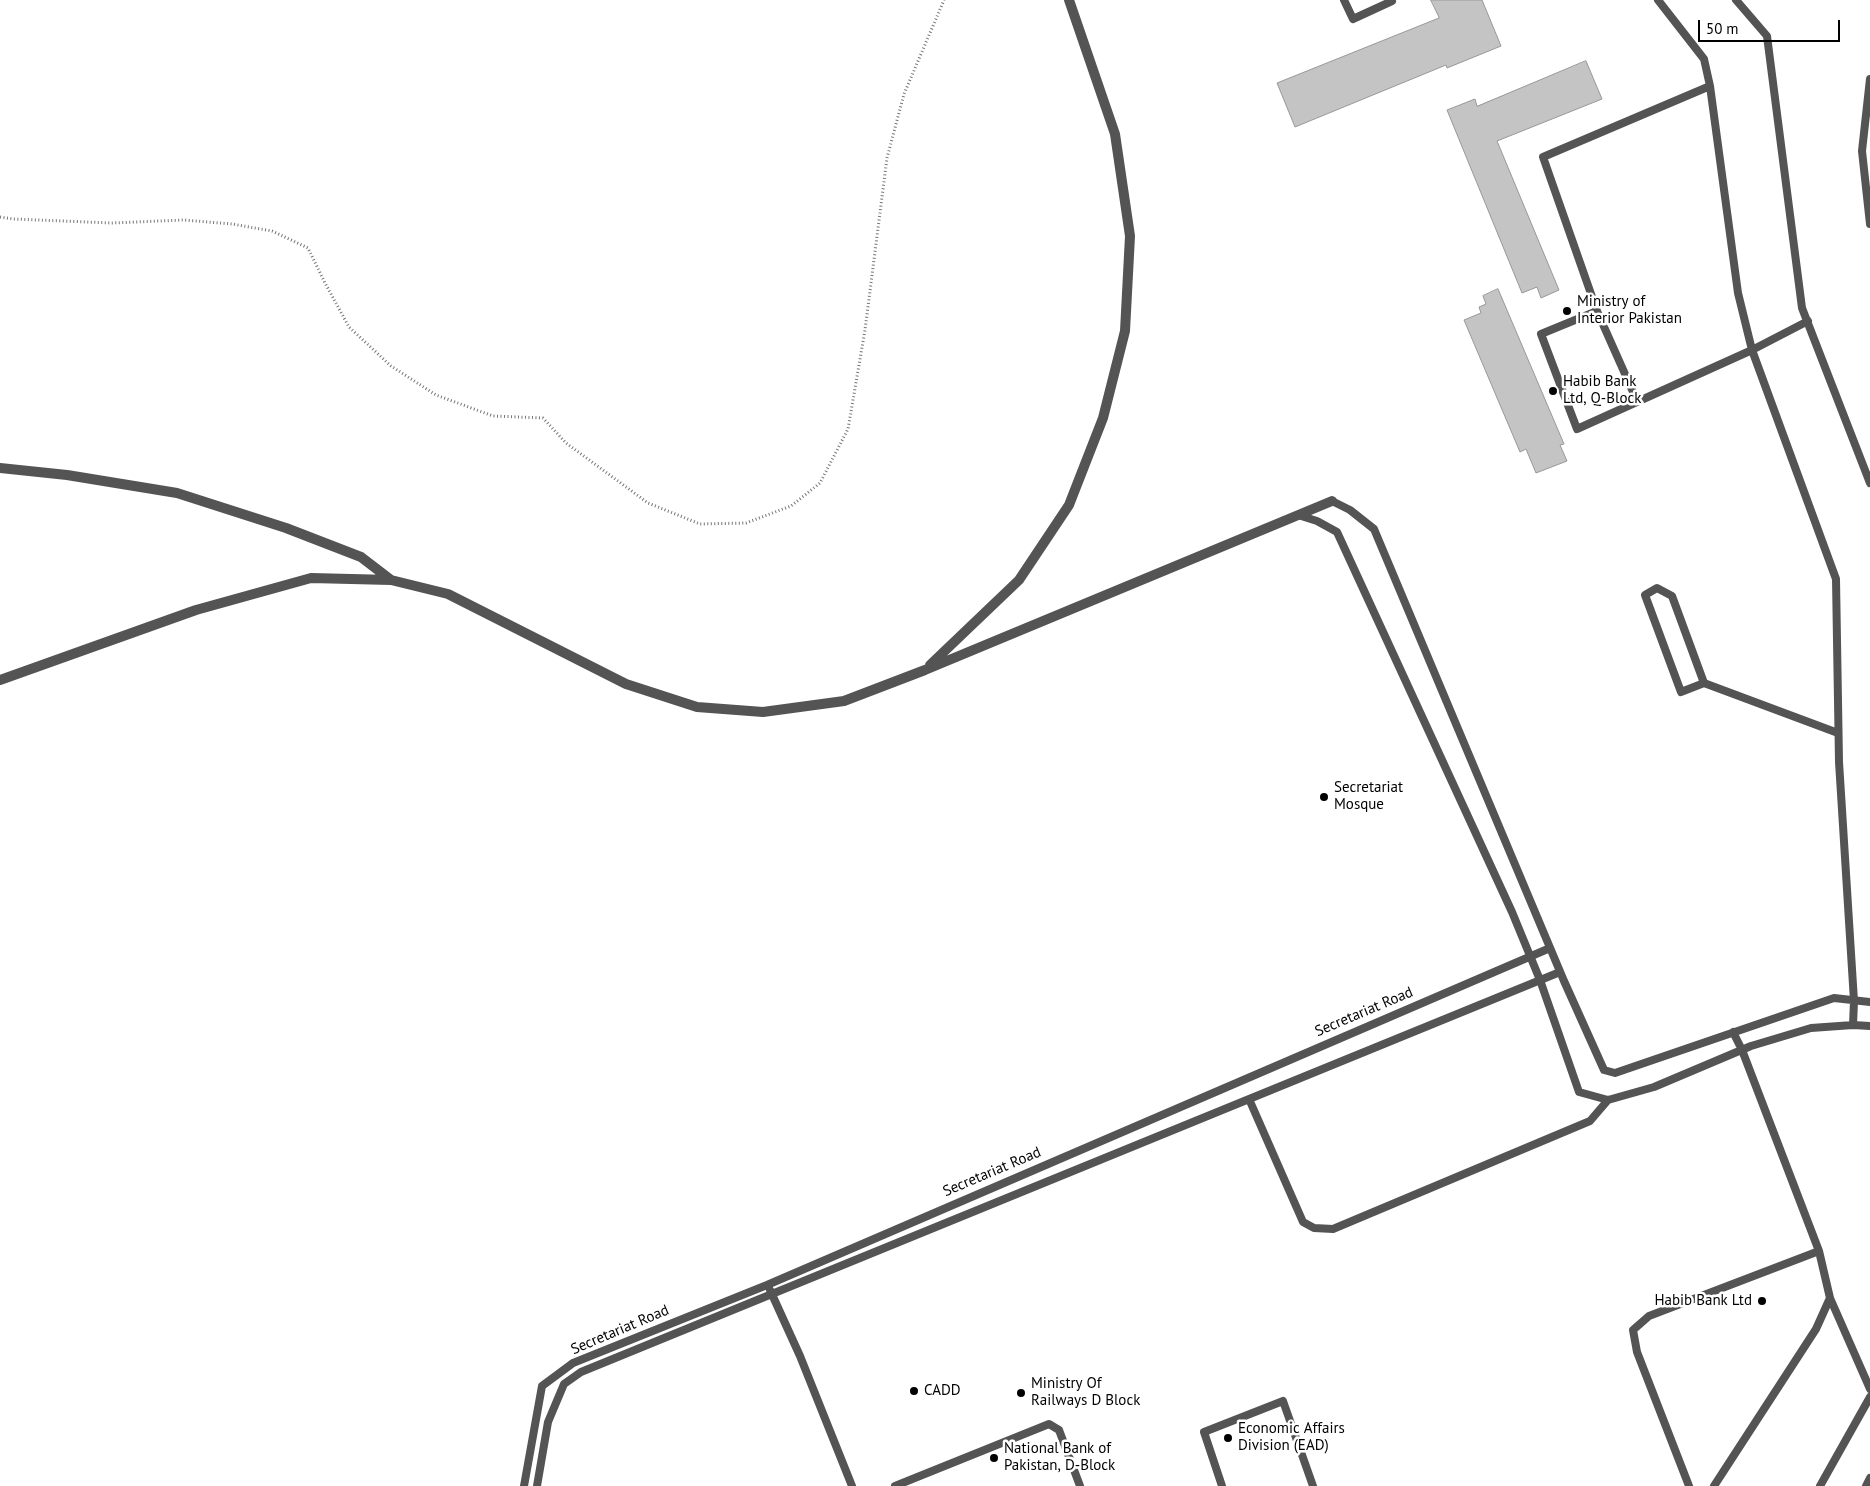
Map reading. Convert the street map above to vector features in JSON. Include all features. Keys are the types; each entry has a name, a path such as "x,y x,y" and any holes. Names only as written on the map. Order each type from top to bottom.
{"street":[{"path":"925,670 1019,580 1069,505 1103,418 1125,330 1130,236 1115,134 1069,0"},
{"path":"0,468 67,475 177,493 286,528 361,557 391,580"},
{"path":"0,680 196,610 311,578 391,580 448,594 626,684 697,708 764,712 844,701 925,670 1332,501"}],"lane":[{"path":"1344,0 1353,19 1392,2 1391,0"},
{"path":"1658,0 1704,59 1710,86 1738,293 1752,350 1836,579 1838,762 1854,1000 1853,1025"},
{"path":"1736,0 1767,36 1802,308 1870,483"},
{"path":"1870,79 1862,151 1870,224"},
{"path":"1636,401 1597,311 1543,157 1710,86"},
{"path":"1597,311 1542,334 1577,429 1752,350 1808,321"},
{"path":"1332,501 1350,510 1374,529 1560,972 1604,1070 1615,1073 1834,998 1870,1002"},
{"path":"1298,514 1337,532 1512,912 1540,980 1579,1092 1608,1100 1654,1087 1742,1050 1812,1028 1853,1025 1870,1026"},
{"path":"1704,683 1672,596 1657,588 1644,595 1681,692 1704,683 1838,733"},
{"name":"Secretariat Road","path":"524,1486 542,1386 573,1363 767,1285 1550,948"},
{"name":"Secretariat Road","path":"537,1486 548,1422 564,1384 581,1372 1560,972"},
{"path":"1733,1032 1742,1050 1819,1251 1830,1298 1870,1389"},
{"path":"1250,1099 1303,1222 1314,1228 1333,1229 1590,1121 1608,1100"},
{"path":"1689,1486 1636,1352 1632,1330 1649,1316 1819,1251"},
{"path":"767,1285 800,1356 852,1486"},
{"path":"1714,1486 1816,1330 1830,1298"},
{"path":"1820,1486 1870,1396"},
{"path":"1222,1486 1204,1432 1283,1401 1313,1486"},
{"path":"895,1486 1049,1424 1059,1430 1080,1486"},
{"path":"1866,1486 1870,1478"}],"path":[{"path":"0,217 112,223 184,220 232,224 272,231 308,248 349,327 391,366 436,395 492,416 543,418 566,443 648,503 700,524 746,523 790,506 820,483 848,429 865,330 886,158 904,94 944,0"}],"building":[{"path":"1431,0 1482,0 1501,46 1447,68 1446,65 1295,127 1277,83 1439,18"},
{"path":"1586,61 1602,99 1497,141 1559,290 1541,298 1537,287 1522,293 1447,110 1475,99 1477,106"},
{"path":"1498,289 1564,444 1560,445 1567,461 1536,473 1526,449 1520,452 1464,320 1481,313 1479,307 1486,304 1483,296"}],"place":[{"name":"Ministry of Interior Pakistan","path":"1567,311"},
{"name":"Habib Bank Ltd, Q-Block","path":"1553,391"},
{"name":"Secretariat Mosque","path":"1324,797"},
{"name":"Habib Bank Ltd","path":"1762,1301"},
{"name":"CADD","path":"914,1391"},
{"name":"Ministry Of Railways D Block","path":"1021,1393"},
{"name":"Economic Affairs Division (EAD)","path":"1228,1438"},
{"name":"National Bank of Pakistan, D-Block","path":"994,1458"}]}
